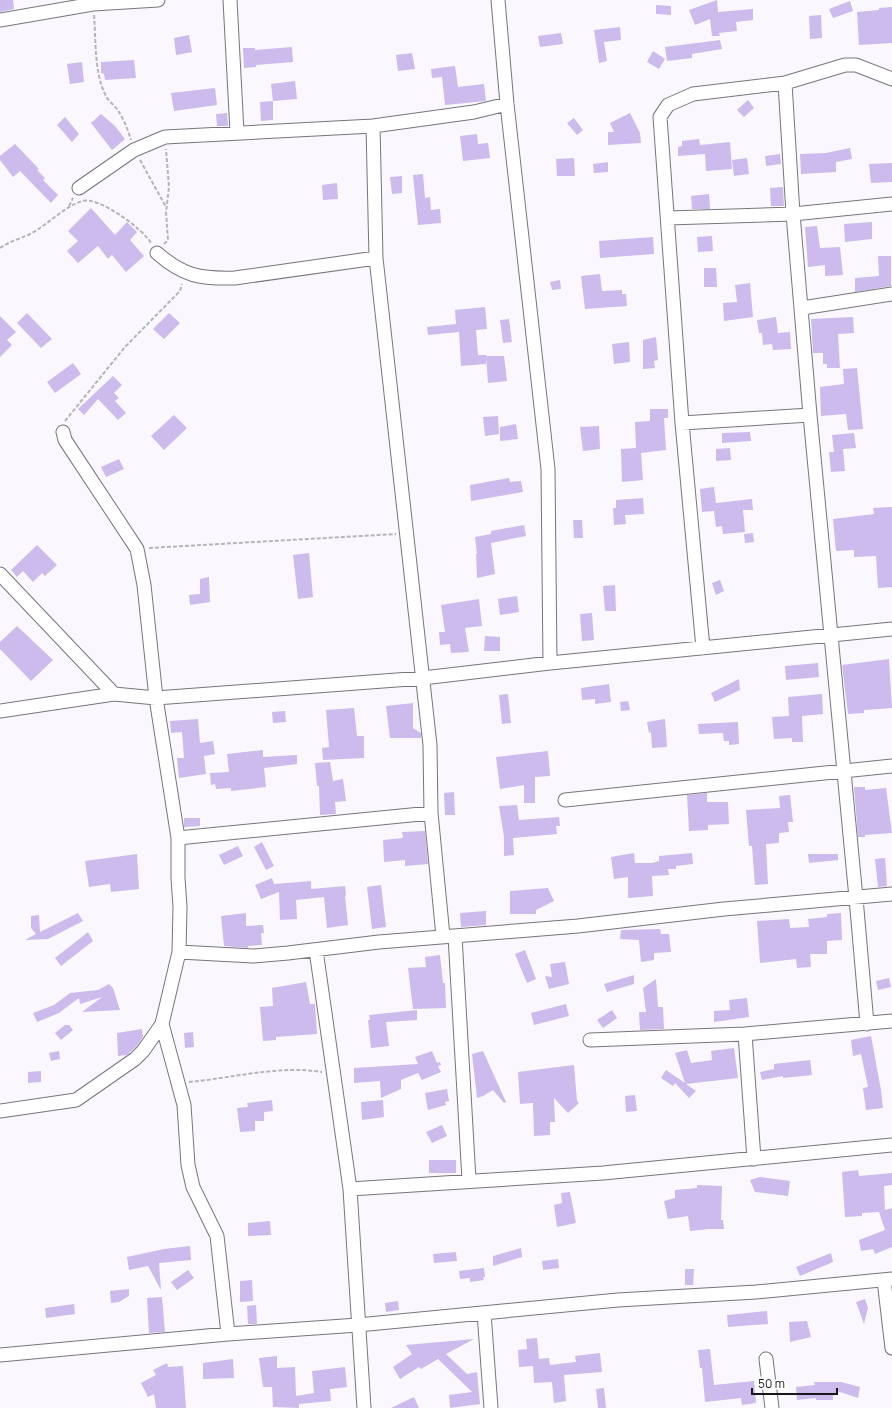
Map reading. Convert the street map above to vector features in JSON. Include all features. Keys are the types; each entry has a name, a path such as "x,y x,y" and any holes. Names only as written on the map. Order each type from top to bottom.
{"street":[{"path":"0,20 93,2 158,0"},
{"path":"230,0 237,132"},
{"path":"498,0 507,104 548,469 550,663"},
{"path":"703,648 682,423 660,117 663,110 668,105 693,94 785,83 845,65 856,65 892,79"},
{"path":"785,83 793,214 829,634 844,772 867,1024"},
{"path":"79,188 134,150 165,137 237,132 336,130 474,112 507,104"},
{"path":"373,126 376,258 430,745 431,813 449,936 469,1180"},
{"path":"668,218 793,214 892,204"},
{"path":"157,253 182,272 214,278 235,278 376,258"},
{"path":"802,308 892,294"},
{"path":"682,423 810,415"},
{"path":"0,1111 76,1100 135,1059 144,1051 162,1024 179,952 180,907 178,838 156,698 144,585 137,549 66,440 63,432"},
{"path":"0,574 114,694"},
{"path":"0,711 114,694 156,698 423,678 550,663 892,628"},
{"path":"565,800 892,766"},
{"path":"178,838 431,813"},
{"path":"179,952 253,956 449,936 578,926 724,909 892,894"},
{"path":"316,950 350,1189 364,1408"},
{"path":"590,1040 745,1034 892,1021"},
{"path":"162,1024 184,1105 188,1165 193,1187 217,1236 228,1334"},
{"path":"745,1034 754,1159"},
{"path":"350,1189 469,1180 604,1173 892,1145"},
{"path":"0,1355 228,1334 358,1325 618,1300 756,1292 888,1279 892,1348"},
{"path":"484,1313 491,1408"},
{"path":"766,1359 772,1408"}],"path":[{"path":"93,2 97,57 105,95 118,110 128,129 134,150 166,208"},
{"path":"0,248 8,242 30,234 68,207 84,200 108,207 126,218 146,235 157,253 168,240 166,208 169,187 165,137"},
{"path":"63,432 65,419 125,347 180,291 184,275 182,272"},
{"path":"137,549 407,533"},
{"path":"178,1084 286,1070 308,1070 333,1074"}],"building":[{"path":"0,0 13,0 14,9 0,12"},
{"path":"717,0 718,12 753,9 753,20 736,22 737,31 719,33 720,36 712,36 710,19 695,25 689,10"},
{"path":"850,1 853,11 833,18 829,9"},
{"path":"656,5 671,6 671,15 656,14"},
{"path":"892,7 892,43 859,45 857,12"},
{"path":"821,15 822,38 810,39 809,16"},
{"path":"620,27 621,40 604,42 607,61 599,63 594,30"},
{"path":"561,33 563,44 540,47 538,36"},
{"path":"189,35 192,52 176,55 174,38"},
{"path":"720,40 722,49 692,54 692,58 667,61 665,47"},
{"path":"292,47 293,62 256,65 256,67 244,68 243,48 255,48 255,50"},
{"path":"653,51 665,59 659,69 647,62"},
{"path":"412,53 415,69 398,71 396,55"},
{"path":"134,60 136,78 105,80 104,74 101,73 101,62"},
{"path":"82,62 84,82 70,84 67,64"},
{"path":"455,66 458,87 484,84 486,101 445,105 442,77 432,78 431,69"},
{"path":"295,81 297,99 273,101 271,84"},
{"path":"215,88 217,105 174,111 171,93"},
{"path":"748,100 754,108 744,117 737,110"},
{"path":"273,101 273,120 261,121 260,102"},
{"path":"227,113 228,126 217,126 216,114"},
{"path":"630,113 640,133 641,143 608,145 608,132 614,132 610,123"},
{"path":"101,114 115,126 125,139 112,150 91,123"},
{"path":"65,117 79,134 72,142 57,125"},
{"path":"574,118 583,130 577,135 567,123"},
{"path":"477,134 478,144 488,143 490,158 463,161 460,136"},
{"path":"699,139 700,145 730,142 732,169 706,171 705,154 678,156 678,147 682,146 682,141"},
{"path":"15,144 39,169 37,170 45,178 43,180 58,195 51,203 20,171 13,177 0,160 0,156"},
{"path":"850,148 852,159 836,162 836,172 801,174 800,154 826,153"},
{"path":"780,154 781,164 766,166 765,156"},
{"path":"574,158 575,176 557,176 556,159"},
{"path":"747,158 749,174 734,176 732,160"},
{"path":"608,162 608,172 594,173 593,164"},
{"path":"892,163 892,182 871,183 869,164"},
{"path":"423,174 425,198 430,197 431,210 440,209 441,223 418,225 413,175"},
{"path":"402,176 402,193 392,194 390,177"},
{"path":"337,183 338,199 323,200 322,185"},
{"path":"783,187 784,206 771,206 770,188"},
{"path":"709,194 710,209 692,209 691,196"},
{"path":"91,208 115,235 127,222 137,232 130,240 144,256 126,272 112,255 108,259 98,246 78,263 67,251 78,241 68,231"},
{"path":"872,222 872,239 845,242 844,224"},
{"path":"817,226 820,248 840,247 843,275 825,276 825,265 808,267 805,227"},
{"path":"712,236 713,251 698,252 697,237"},
{"path":"653,237 654,254 600,258 599,241"},
{"path":"878,256 891,256 891,286 855,292 855,278 879,276"},
{"path":"704,268 716,268 717,287 704,287"},
{"path":"600,274 602,291 622,290 622,294 626,294 627,306 585,309 581,276"},
{"path":"560,280 561,289 552,290 550,282"},
{"path":"750,283 753,317 724,321 723,303 737,302 735,285"},
{"path":"485,307 487,329 476,330 478,355 486,355 486,364 461,366 459,332 428,335 427,327 456,324 455,310"},
{"path":"27,313 52,339 41,348 17,323"},
{"path":"169,313 180,323 164,339 153,329"},
{"path":"0,316 16,332 7,340 12,345 0,357"},
{"path":"776,317 778,333 790,332 791,349 773,350 772,344 763,345 762,333 759,333 757,320"},
{"path":"853,317 854,333 838,334 840,368 827,368 827,364 823,364 823,353 813,353 811,319"},
{"path":"509,319 512,342 503,343 500,320"},
{"path":"656,337 658,360 654,361 655,368 643,369 643,340"},
{"path":"629,342 630,362 614,364 612,344"},
{"path":"486,356 504,356 507,381 488,383"},
{"path":"73,363 81,374 55,393 47,382"},
{"path":"857,368 863,429 848,430 846,414 821,416 820,387 844,384 843,369"},
{"path":"113,376 122,385 114,393 119,398 115,401 126,413 118,420 98,399 84,415 78,409"},
{"path":"650,409 668,409 668,418 664,418 666,450 641,453 643,480 622,482 621,449 636,448 635,422 650,421"},
{"path":"174,415 187,428 164,450 151,436"},
{"path":"498,416 499,434 485,436 483,417"},
{"path":"516,424 518,439 500,441 500,427"},
{"path":"599,426 600,449 583,451 580,427"},
{"path":"750,432 751,441 722,443 722,433"},
{"path":"854,433 856,448 843,449 845,471 831,472 829,452 834,452 832,435"},
{"path":"730,448 731,460 716,461 716,449"},
{"path":"119,459 124,469 106,477 101,467"},
{"path":"509,478 510,482 521,481 523,492 471,501 470,485"},
{"path":"714,487 716,503 752,499 753,510 743,510 745,532 723,534 722,526 716,527 714,511 702,512 700,489"},
{"path":"643,498 644,514 625,515 626,524 614,525 613,508 616,508 616,500"},
{"path":"892,507 892,587 878,588 876,556 854,557 854,550 836,551 833,519 874,514 873,508"},
{"path":"573,520 582,520 583,538 574,538"},
{"path":"524,525 526,536 491,543 495,574 477,578 475,537 491,534 491,531"},
{"path":"753,533 754,542 745,543 744,534"},
{"path":"37,545 57,565 45,576 42,573 33,582 23,571 17,577 11,570"},
{"path":"309,553 313,597 298,599 293,555"},
{"path":"209,577 210,602 190,605 189,595 200,594 200,579"},
{"path":"720,580 724,591 716,595 712,583"},
{"path":"615,585 616,611 605,611 603,586"},
{"path":"517,596 519,612 500,615 498,599"},
{"path":"479,599 482,626 465,628 469,652 451,653 450,644 440,645 439,632 445,632 441,605"},
{"path":"592,613 594,640 582,641 580,614"},
{"path":"17,626 53,660 31,681 0,649 0,642"},
{"path":"485,636 500,637 500,651 484,651"},
{"path":"889,659 892,708 864,710 864,713 848,714 842,665"},
{"path":"818,663 819,677 786,680 785,666"},
{"path":"739,679 740,690 715,702 711,693"},
{"path":"609,684 611,702 595,704 595,699 582,700 581,688"},
{"path":"508,694 511,723 502,724 499,695"},
{"path":"822,694 823,714 802,716 803,742 792,742 792,738 774,739 772,717 789,716 788,697"},
{"path":"628,701 630,710 621,711 620,702"},
{"path":"413,703 413,728 421,733 421,738 390,738 386,706"},
{"path":"354,708 357,736 364,736 364,758 323,760 322,748 329,747 326,710"},
{"path":"285,711 286,722 273,723 272,712"},
{"path":"198,719 200,743 213,741 215,754 204,756 206,774 179,778 177,758 184,758 182,732 171,733 170,721"},
{"path":"665,719 667,747 652,748 651,732 649,733 647,722"},
{"path":"738,722 739,744 729,745 729,741 724,741 723,733 699,734 698,724"},
{"path":"263,750 263,757 297,755 297,764 264,768 266,787 231,791 231,788 216,789 215,784 211,785 210,773 229,772 227,754"},
{"path":"548,751 550,776 535,777 535,803 524,803 524,785 500,789 496,757"},
{"path":"330,762 333,781 343,779 346,801 335,802 336,814 320,815 319,786 317,786 315,763"},
{"path":"854,787 865,787 865,790 886,788 892,833 858,837"},
{"path":"454,792 455,815 445,815 444,793"},
{"path":"707,793 707,802 728,802 729,824 708,825 708,830 689,831 687,795"},
{"path":"790,795 793,822 788,822 789,832 779,833 779,843 766,844 768,884 755,885 752,846 749,846 746,810 780,808 779,796"},
{"path":"517,805 519,820 559,817 560,826 556,826 557,834 513,838 514,855 504,856 504,837 499,806"},
{"path":"184,818 200,818 200,826 184,827"},
{"path":"425,831 428,864 405,866 405,860 384,862 383,840 403,838 402,832"},
{"path":"262,842 274,866 266,870 254,847"},
{"path":"238,846 243,856 224,865 219,855"},
{"path":"634,853 635,863 652,863 659,861 659,856 692,853 693,864 676,866 676,869 668,869 669,875 652,876 653,896 628,898 628,877 614,879 611,857"},
{"path":"137,854 139,889 111,892 110,884 89,887 85,861"},
{"path":"808,854 838,854 838,860 809,863"},
{"path":"885,858 887,886 878,887 875,859"},
{"path":"272,878 274,884 311,881 311,889 345,886 348,925 327,928 324,897 296,900 297,919 280,920 279,892 261,899 255,885"},
{"path":"381,885 386,927 372,929 367,887"},
{"path":"548,888 554,901 536,910 536,914 510,914 510,891"},
{"path":"486,911 486,925 461,927 460,913"},
{"path":"78,913 83,921 48,939 25,940 36,934 31,928 31,916 39,915 40,932"},
{"path":"246,913 246,926 263,925 264,933 261,933 262,945 248,946 248,948 224,946 221,916"},
{"path":"841,913 842,940 827,941 827,954 810,954 811,967 797,968 796,959 760,963 757,921 789,919 790,928 809,927 808,919 827,917 827,914"},
{"path":"660,929 661,934 669,934 671,952 654,953 654,960 641,962 639,940 620,939 621,930"},
{"path":"88,932 93,941 61,966 55,958"},
{"path":"525,950 536,979 527,983 515,954"},
{"path":"440,955 443,983 445,983 446,1008 413,1009 408,968 426,967 425,957"},
{"path":"565,962 569,984 549,989 545,976 552,977 550,964"},
{"path":"634,975 634,984 607,992 604,984"},
{"path":"889,978 891,987 878,990 876,981"},
{"path":"656,979 658,1007 663,1007 664,1029 640,1030 639,1012 646,1012 643,988"},
{"path":"306,982 310,1004 315,1004 317,1034 276,1037 276,1040 263,1041 260,1007 273,1006 272,988"},
{"path":"109,984 113,988 120,1010 82,1012 102,997 80,1004 79,998 59,1013 37,1022 33,1013 54,1005 70,993 98,990"},
{"path":"747,998 749,1017 714,1022 714,1011 730,1010 729,1000"},
{"path":"566,1004 569,1016 534,1025 531,1013"},
{"path":"417,1010 417,1020 386,1022 389,1046 371,1048 368,1020 370,1020 369,1015"},
{"path":"612,1010 617,1018 603,1028 597,1020"},
{"path":"65,1025 69,1025 73,1030 61,1040 55,1033"},
{"path":"142,1029 143,1037 137,1046 127,1055 118,1056 117,1033"},
{"path":"193,1032 194,1047 185,1048 184,1033"},
{"path":"871,1036 883,1108 866,1110 863,1088 868,1087 861,1054 853,1056 851,1040"},
{"path":"734,1048 738,1078 686,1084 696,1091 689,1098 675,1083 673,1086 661,1078 666,1070 685,1083 675,1053 687,1050 691,1063 712,1060 711,1051"},
{"path":"59,1051 60,1059 51,1061 49,1053"},
{"path":"432,1051 437,1063 440,1062 441,1065 438,1066 441,1072 422,1080 418,1073 401,1080 401,1089 381,1098 380,1081 354,1083 354,1068 418,1064 415,1057"},
{"path":"483,1051 506,1102 504,1103 493,1090 477,1098 472,1054"},
{"path":"810,1060 812,1075 783,1078 783,1076 762,1080 760,1072 774,1069 774,1064"},
{"path":"574,1065 577,1101 579,1103 568,1113 554,1098 555,1122 550,1122 550,1135 534,1136 533,1103 520,1104 518,1072"},
{"path":"41,1071 41,1082 28,1083 28,1072"},
{"path":"447,1089 449,1101 445,1102 446,1105 428,1110 425,1093"},
{"path":"635,1095 637,1111 626,1112 625,1096"},
{"path":"272,1100 273,1111 264,1112 264,1121 255,1121 255,1131 240,1132 237,1108 248,1107 247,1103"},
{"path":"383,1100 384,1117 362,1120 361,1102"},
{"path":"442,1125 447,1136 432,1143 426,1132"},
{"path":"429,1160 456,1160 456,1173 429,1173"},
{"path":"858,1170 859,1176 892,1173 892,1185 884,1186 885,1210 892,1208 892,1247 875,1254 873,1249 861,1251 859,1240 885,1230 879,1212 862,1213 862,1216 845,1217 842,1172"},
{"path":"760,1177 790,1181 788,1196 755,1192 750,1180"},
{"path":"697,1185 722,1186 721,1220 723,1220 724,1229 690,1231 688,1216 668,1219 664,1201 675,1198 675,1190 697,1188"},
{"path":"570,1192 576,1223 557,1227 554,1205 562,1203 561,1193"},
{"path":"270,1221 271,1235 248,1236 248,1223"},
{"path":"190,1246 191,1260 159,1263 161,1290 148,1266 129,1270 127,1257 164,1249"},
{"path":"521,1248 522,1257 493,1266 493,1256"},
{"path":"456,1252 457,1261 434,1263 433,1254"},
{"path":"831,1253 833,1262 800,1276 796,1267"},
{"path":"558,1259 559,1268 543,1270 542,1261"},
{"path":"484,1268 484,1280 470,1282 470,1278 460,1279 459,1271"},
{"path":"685,1269 694,1269 693,1285 685,1285"},
{"path":"188,1270 194,1278 177,1290 171,1282"},
{"path":"252,1280 253,1301 240,1302 240,1281"},
{"path":"129,1289 129,1296 119,1302 111,1303 110,1291"},
{"path":"162,1297 165,1332 149,1333 147,1298"},
{"path":"865,1299 868,1308 864,1324 856,1302"},
{"path":"398,1301 399,1310 386,1312 385,1303"},
{"path":"74,1304 75,1314 46,1318 45,1308"},
{"path":"256,1305 257,1324 248,1324 247,1306"},
{"path":"767,1311 768,1324 728,1327 727,1315"},
{"path":"807,1321 811,1337 790,1342 789,1322"},
{"path":"537,1338 539,1359 549,1358 550,1365 576,1362 575,1356 600,1353 602,1372 564,1375 566,1401 554,1403 552,1382 534,1383 533,1366 519,1367 518,1350 527,1349 526,1339"},
{"path":"474,1339 446,1354 467,1374 477,1372 480,1404 450,1408 449,1395 472,1392 438,1359 421,1369 419,1367 400,1379 393,1367 412,1354 406,1345"},
{"path":"710,1349 714,1385 754,1381 756,1403 742,1405 741,1398 705,1402 702,1368 700,1368 698,1350"},
{"path":"277,1356 277,1368 295,1367 296,1396 314,1393 312,1371 345,1367 347,1387 330,1389 331,1401 299,1404 299,1408 273,1407 272,1387 263,1387 259,1358"},
{"path":"233,1359 234,1378 203,1379 203,1363"},
{"path":"167,1363 168,1367 183,1366 186,1408 156,1408 154,1394 148,1397 141,1383 156,1375 153,1370"},
{"path":"814,1382 841,1382 860,1387 858,1398 837,1391 837,1395 833,1395 833,1400 816,1400 816,1398 797,1400 796,1387 815,1385"},
{"path":"604,1388 606,1408 598,1408 596,1389"},
{"path":"414,1397 419,1408 391,1408"}]}
